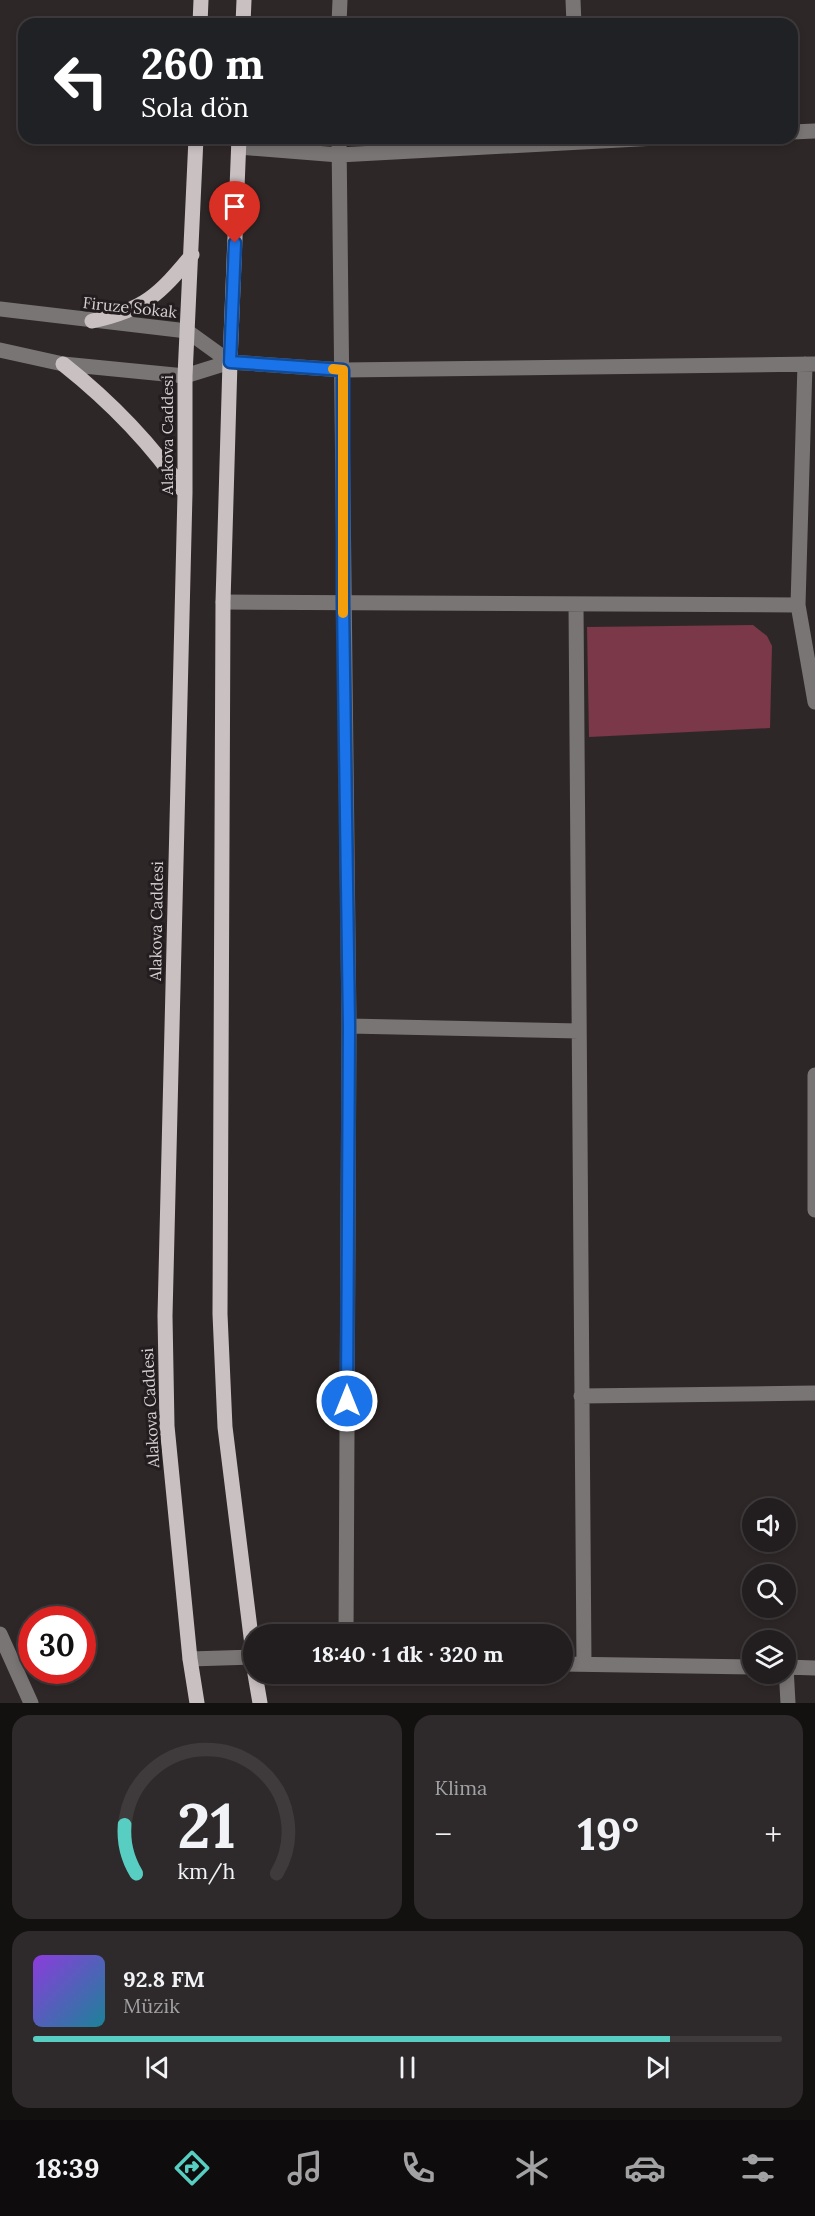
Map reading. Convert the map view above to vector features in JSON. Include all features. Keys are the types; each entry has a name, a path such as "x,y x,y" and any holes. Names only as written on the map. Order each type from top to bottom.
{"main road":[{"path":"200,18 201,0"},
{"path":"243,18 244,0"},
{"name":"Alakova Caddesi","path":"196,144 192,255 184,376 185,493 165,1316 167,1426 190,1659 197,1703"},
{"path":"239,144 223,602 220,1314 225,1427 249,1624"},
{"path":"92,321 117,316 135,309 154,296 192,255"},
{"path":"63,364 90,385 132,425 164,461 185,493"},
{"path":"257,1684 260,1703"}],"street":[{"path":"339,18 340,0"},
{"path":"573,0 574,18"},
{"path":"798,132 815,131"},
{"path":"247,144 339,155 515,144"},
{"path":"339,144 349,1026 346,1624"},
{"name":"Firuze Sokak","path":"0,309 187,331 230,362"},
{"path":"0,350 63,364 184,376 230,362 343,370 810,364 798,605 815,702"},
{"path":"223,602 798,605"},
{"path":"576,604 584,1664"},
{"path":"349,1026 579,1031"},
{"path":"815,1075 815,1210"},
{"path":"582,1396 815,1393"},
{"path":"0,1634 31,1703"},
{"path":"190,1659 243,1656"},
{"path":"573,1664 742,1667"},
{"path":"796,1667 815,1668"},
{"path":"787,1684 788,1703"}],"shaded area":[{"path":"753,625 767,636 772,646 770,728 589,737 587,627"}],"slow traffic":[{"path":"333,369 343,370 343,613"}],"route":[{"path":"235,243 230,362 343,370 343,602 349,1026 347,1401"}]}
